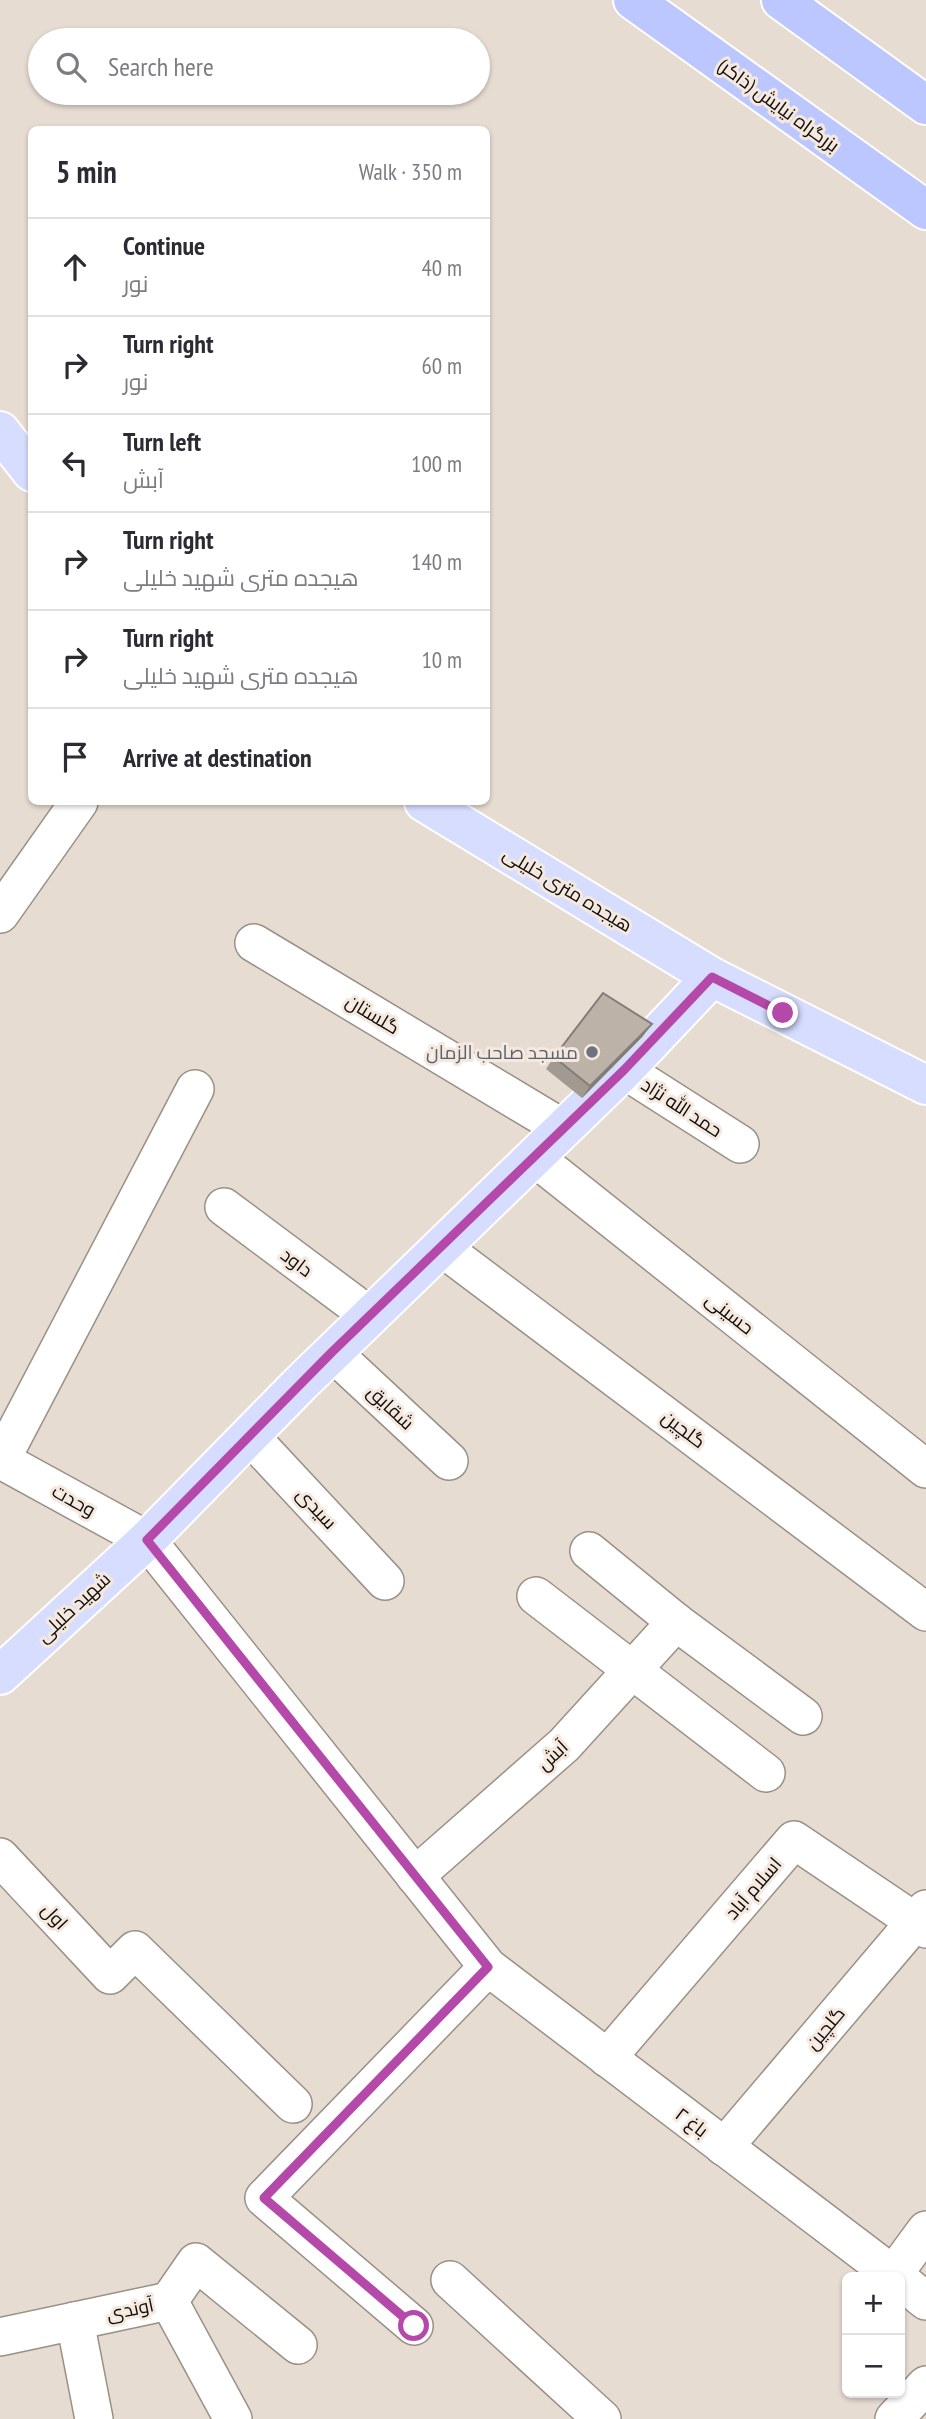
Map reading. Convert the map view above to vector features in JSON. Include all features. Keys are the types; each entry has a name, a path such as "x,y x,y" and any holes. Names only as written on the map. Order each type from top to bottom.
{"highway":[{"name":"بزرگراه نیایش (ذاکر)","path":"633,0 926,210"},
{"path":"780,0 926,104"}],"main road":[{"path":"0,431 28,467"},
{"name":"هیجده متری خلیلی","path":"429,805 712,977 926,1085"},
{"name":"شهید خلیلی","path":"0,1675 147,1540 332,1352 624,1070 712,977"}],"street":[{"path":"0,914 77,805"},
{"name":"گلستان","path":"254,943 564,1129"},
{"name":"حمد الله نژاد","path":"624,1070 740,1144"},
{"path":"1,1460 195,1089"},
{"name":"حسینی","path":"534,1157 926,1469"},
{"name":"داود","path":"224,1208 370,1316"},
{"name":"گلچین","path":"441,1247 926,1612"},
{"name":"شقایق","path":"332,1352 449,1461"},
{"name":"سیدی","path":"250,1435 384,1581"},
{"name":"وحدت","path":"1,1460 147,1540"},
{"path":"147,1540 488,1967 264,2198 414,2326"},
{"path":"589,1551 676,1622 803,1716"},
{"path":"536,1596 766,1773"},
{"name":"آبش","path":"415,1876 564,1745 676,1622"},
{"name":"اسلام آباد","path":"607,2058 794,1840 922,1920"},
{"name":"اول","path":"0,1857 110,1975 135,1950 293,2105"},
{"name":"گلچین","path":"724,2147 922,1920"},
{"name":"باغ ۲","path":"488,1967 888,2272"},
{"path":"900,2272 926,2230"},
{"path":"169,2301 196,2262 298,2345"},
{"path":"450,2280 602,2419"},
{"name":"باغ ۲","path":"905,2285 926,2301"},
{"name":"آوندی","path":"0,2337 169,2301 233,2419"},
{"path":"75,2321 94,2419"},
{"path":"894,2419 926,2385"}],"building":[{"name":"مسجد صاحب الزمان","path":"603,993 652,1024 590,1086 554,1057"}],"place":[{"name":"مسجد صاحب الزمان","path":"592,1052"}],"route":[{"path":"414,2326 264,2198 488,1967 147,1540 332,1352 624,1070 712,977 783,1013"}]}
